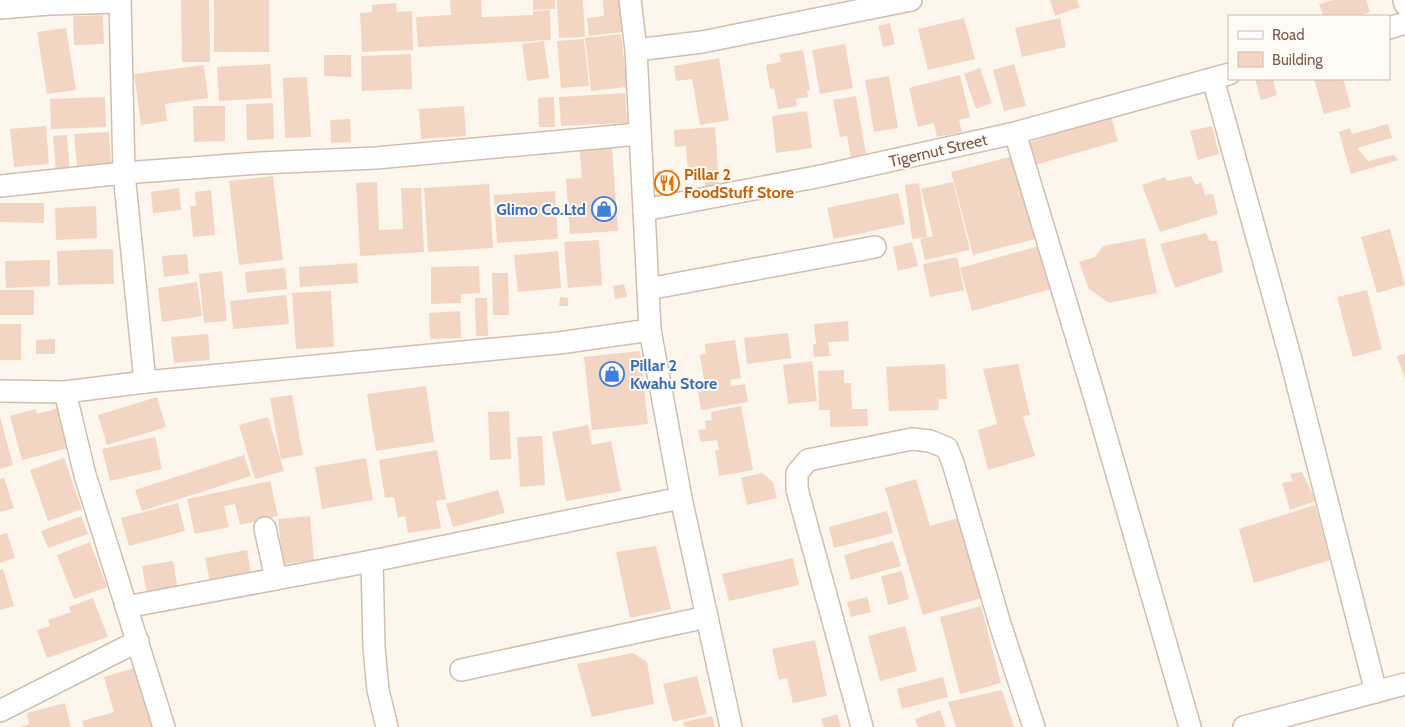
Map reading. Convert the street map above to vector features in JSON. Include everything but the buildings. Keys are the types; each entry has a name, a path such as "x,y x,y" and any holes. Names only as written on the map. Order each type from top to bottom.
{"street":[{"path":"630,0 636,50 650,330 681,498 731,727"},
{"path":"636,50 702,42 911,0"},
{"path":"1404,0 1405,4"},
{"path":"0,8 120,1 124,173 145,382"},
{"path":"1390,28 1405,23"},
{"path":"1221,76 1376,692"},
{"name":"Tigernut Street","path":"644,210 821,176 1015,133 1221,76"},
{"path":"1015,133 1091,385 1190,727"},
{"path":"0,186 124,173 260,163 376,158 639,134"},
{"path":"648,289 875,247"},
{"path":"0,391 65,392 145,382 559,343 650,330"},
{"path":"65,392 85,475 164,727"},
{"path":"862,727 797,489 797,474 808,460 912,439 930,441 947,448 954,463 998,615 1034,727"},
{"path":"126,607 372,561 681,498"},
{"path":"265,528 276,579"},
{"path":"372,561 374,647 378,690 387,727"},
{"path":"461,670 707,617"},
{"path":"0,711 138,640"},
{"path":"1244,727 1283,722 1405,684"}],"place":[{"name":"Pillar 2 FoodStuff Store","path":"667,183"},
{"name":"Glimo Co.Ltd","path":"604,209"},
{"name":"Pillar 2 Kwahu Store","path":"612,374"}]}
